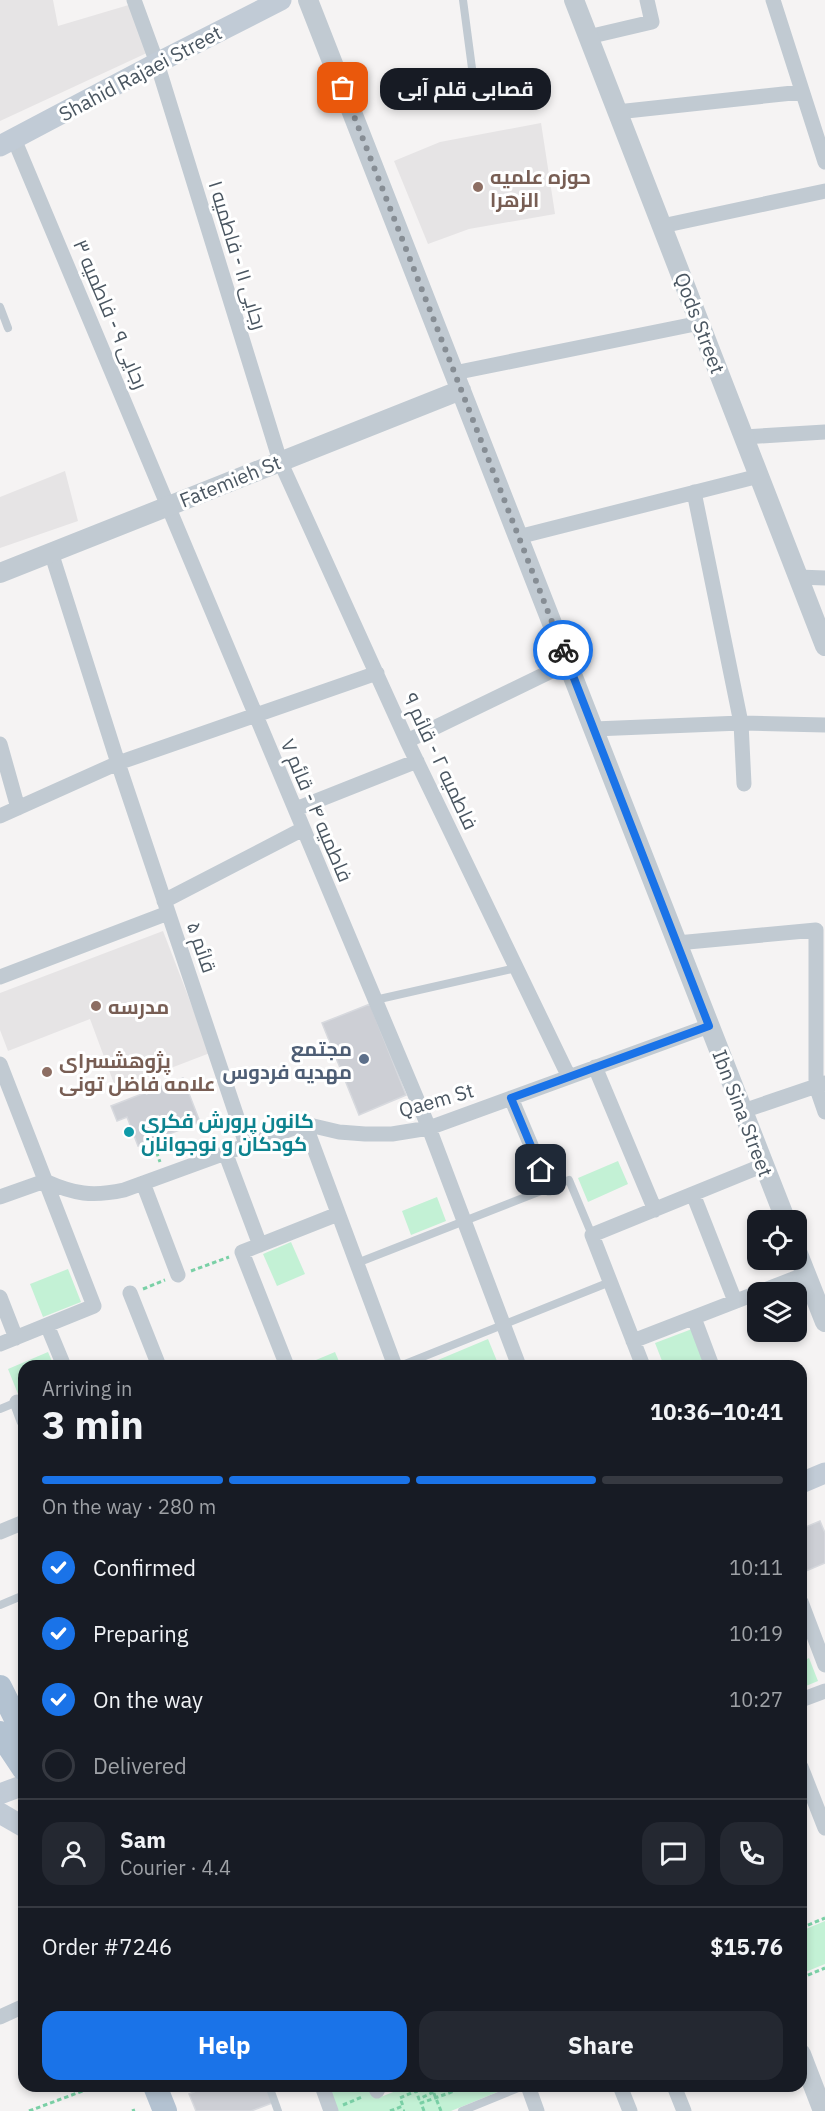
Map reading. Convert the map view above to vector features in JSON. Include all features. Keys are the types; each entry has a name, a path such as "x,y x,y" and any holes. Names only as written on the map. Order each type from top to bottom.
{"main road":[{"name":"Shahid Rajaei Street","path":"7,142 281,0"},
{"path":"807,1480 825,1473"},
{"path":"0,1687 18,1743"},
{"path":"0,1794 18,1787"},
{"path":"0,1813 18,1824"},
{"path":"157,2092 165,2111"}],"street":[{"name":"رجایی ۱۱ - فاطمیه ۱","path":"134,0 157,63 280,460"},
{"name":"Ibn Sina Street","path":"308,0 782,1210"},
{"name":"Qods Street","path":"574,0 825,646"},
{"path":"588,37 652,22 647,0"},
{"path":"773,0 825,162"},
{"path":"617,112 802,92"},
{"name":"رجایی ۹ - فاطمیه ۳","path":"7,142 169,506"},
{"path":"662,226 825,191"},
{"path":"457,381 700,323"},
{"name":"Fatemieh St","path":"0,573 280,460 457,381"},
{"path":"744,437 825,432"},
{"name":"فاطمیه ۲ - قائم ۹","path":"280,460 407,741 569,1077"},
{"path":"518,537 759,476"},
{"path":"694,492 741,723 744,784"},
{"name":"فاطمیه ۴ - قائم ۷","path":"169,506 429,1128 517,1360"},
{"name":"قائم ۵","path":"51,552 118,763 246,1144"},
{"path":"798,577 825,578"},
{"path":"407,741 568,663"},
{"path":"0,816 118,763 377,673"},
{"path":"594,729 741,723 825,725"},
{"path":"0,744 18,808"},
{"path":"296,809 417,761"},
{"path":"0,977 166,907 303,829"},
{"path":"677,943 816,930 820,1084 825,1112"},
{"name":"Qaem St","path":"305,1124 339,1132 365,1134 392,1134 429,1128 709,1026"},
{"path":"0,1065 94,1306 0,1344"},
{"path":"595,1067 655,1210"},
{"path":"743,1111 820,1084"},
{"path":"511,1098 549,1188"},
{"path":"0,1197 45,1180 64,1189 83,1194 105,1194 143,1183 305,1124 393,1360"},
{"path":"225,1152 260,1245"},
{"path":"641,1360 592,1235 764,1165"},
{"path":"143,1183 178,1275"},
{"path":"693,1194 735,1301"},
{"path":"285,1360 242,1252 338,1214"},
{"path":"804,1270 825,1322"},
{"path":"633,1341 806,1274"},
{"path":"130,1293 157,1360"},
{"path":"0,1297 16,1338"},
{"path":"694,1318 710,1360"},
{"path":"47,1325 62,1360"},
{"path":"0,1532 18,1524"},
{"path":"807,1618 825,1665"},
{"path":"807,1698 825,1691"},
{"path":"807,1782 825,1828"},
{"path":"0,2017 18,2009"},
{"path":"807,2070 823,2111"},
{"path":"323,2092 331,2111"},
{"path":"530,2092 537,2111"},
{"path":"622,2092 630,2111"},
{"path":"676,2092 684,2111"}],"lane":[{"path":"463,0 475,91"},
{"path":"0,308 8,328"},
{"path":"374,1000 516,968"},
{"path":"357,1263 570,1180 592,1235"},
{"path":"415,1360 610,1282"},
{"path":"0,1409 17,1402"},
{"path":"0,1605 18,1598"},
{"path":"271,2092 278,2111"},
{"path":"462,2111 508,2092"}],"path":[{"path":"807,1926 825,1918"},
{"path":"807,1976 825,1968"},
{"path":"29,2111 80,2092"},
{"path":"331,2111 372,2092"},
{"path":"390,2111 403,2106 400,2098 414,2092"},
{"path":"416,2092 419,2099 434,2093 441,2111"},
{"path":"424,2111 421,2103 452,2092"}],"shaded area":[{"path":"0,0 53,0 58,26 132,4 149,52 0,121"},
{"name":"حوزه علمیه الزهرا","path":"541,123 555,214 469,229 428,244 394,161 440,142"},
{"path":"65,471 78,521 0,548 0,497"},
{"name":"مدرسه","path":"163,931 210,1053 116,1089 90,1019 8,1051 0,1030 0,993"}],"green space":[{"path":"618,1161 628,1184 588,1202 578,1178"},
{"path":"437,1197 446,1221 411,1235 402,1211"},
{"path":"291,1242 305,1274 277,1286 263,1254"},
{"path":"68,1269 81,1302 43,1317 30,1284"},
{"path":"692,1329 704,1360 662,1360 655,1343"},
{"path":"488,1339 497,1360 438,1360"},
{"path":"48,1352 51,1360 29,1360"},
{"path":"335,1352 338,1360 316,1360"},
{"path":"18,1365 18,1394 8,1369"},
{"path":"809,1658 818,1681 807,1686 807,1659"},
{"path":"825,1921 825,1964 807,1971 807,1928"},
{"path":"327,2092 375,2092 378,2098 393,2092 498,2092 451,2111 336,2111"}],"building":[{"name":"مجتمع مهدیه فردوس","path":"370,1004 406,1095 359,1115 322,1023"},
{"path":"183,1078 200,1122 138,1146 127,1117 117,1121 111,1106"},
{"path":"820,1521 825,1533 825,1563 807,1570 807,1526"},
{"path":"194,2092 268,2092 272,2103 251,2111 196,2111 189,2094"}],"way so far":[{"path":"343,88 563,650"}],"place":[{"name":"قصابی قلم آبی","path":"343,88"},
{"name":"حوزه علمیه الزهرا","path":"478,187"},
{"name":"مدرسه","path":"96,1006"},
{"name":"مجتمع مهدیه فردوس","path":"364,1059"},
{"name":"پژوهشسرای علامه فاضل تونی","path":"47,1072"},
{"name":"کانون پرورش فکری کودکان و نوجوانان","path":"129,1132"}],"route":[{"path":"541,1170 511,1098 709,1026 563,650"}]}
